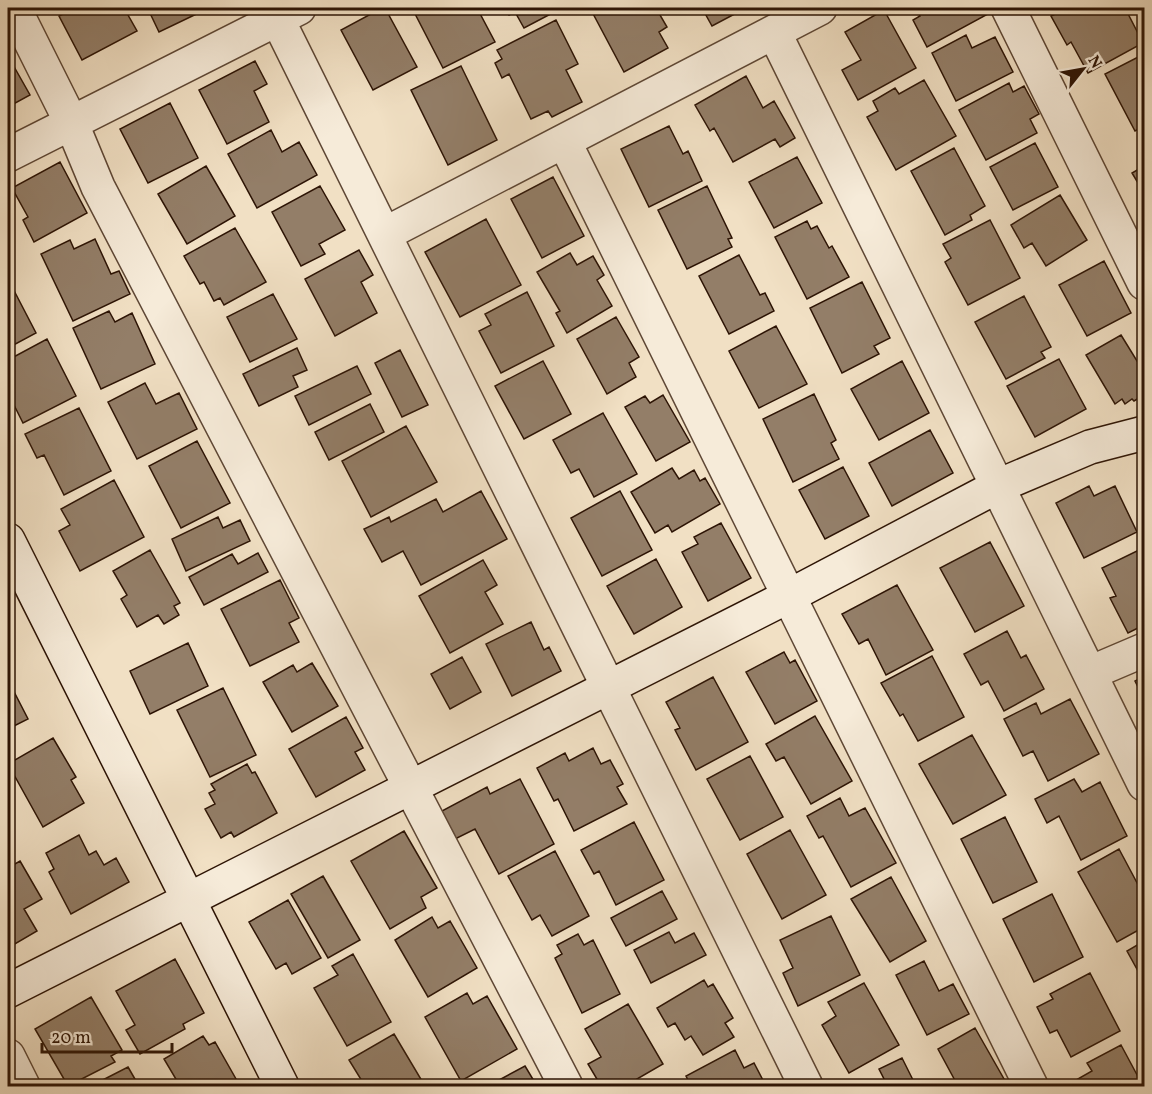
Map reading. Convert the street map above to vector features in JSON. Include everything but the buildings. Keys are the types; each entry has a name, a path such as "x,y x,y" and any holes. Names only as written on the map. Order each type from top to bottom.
{"street":[{"path":"14,8 71,122 98,187 566,1086"},
{"path":"385,234 820,8"},
{"path":"1008,8 1144,283"},
{"path":"8,155 283,11 385,234 806,1086"},
{"path":"774,32 1144,784"},
{"path":"564,141 1031,1086"},
{"path":"8,991 410,789 608,685 789,596 998,486 1090,447 1144,433"},
{"path":"8,540 282,1086"},
{"path":"1090,673 1144,650"},
{"path":"8,1056 23,1086"}]}
